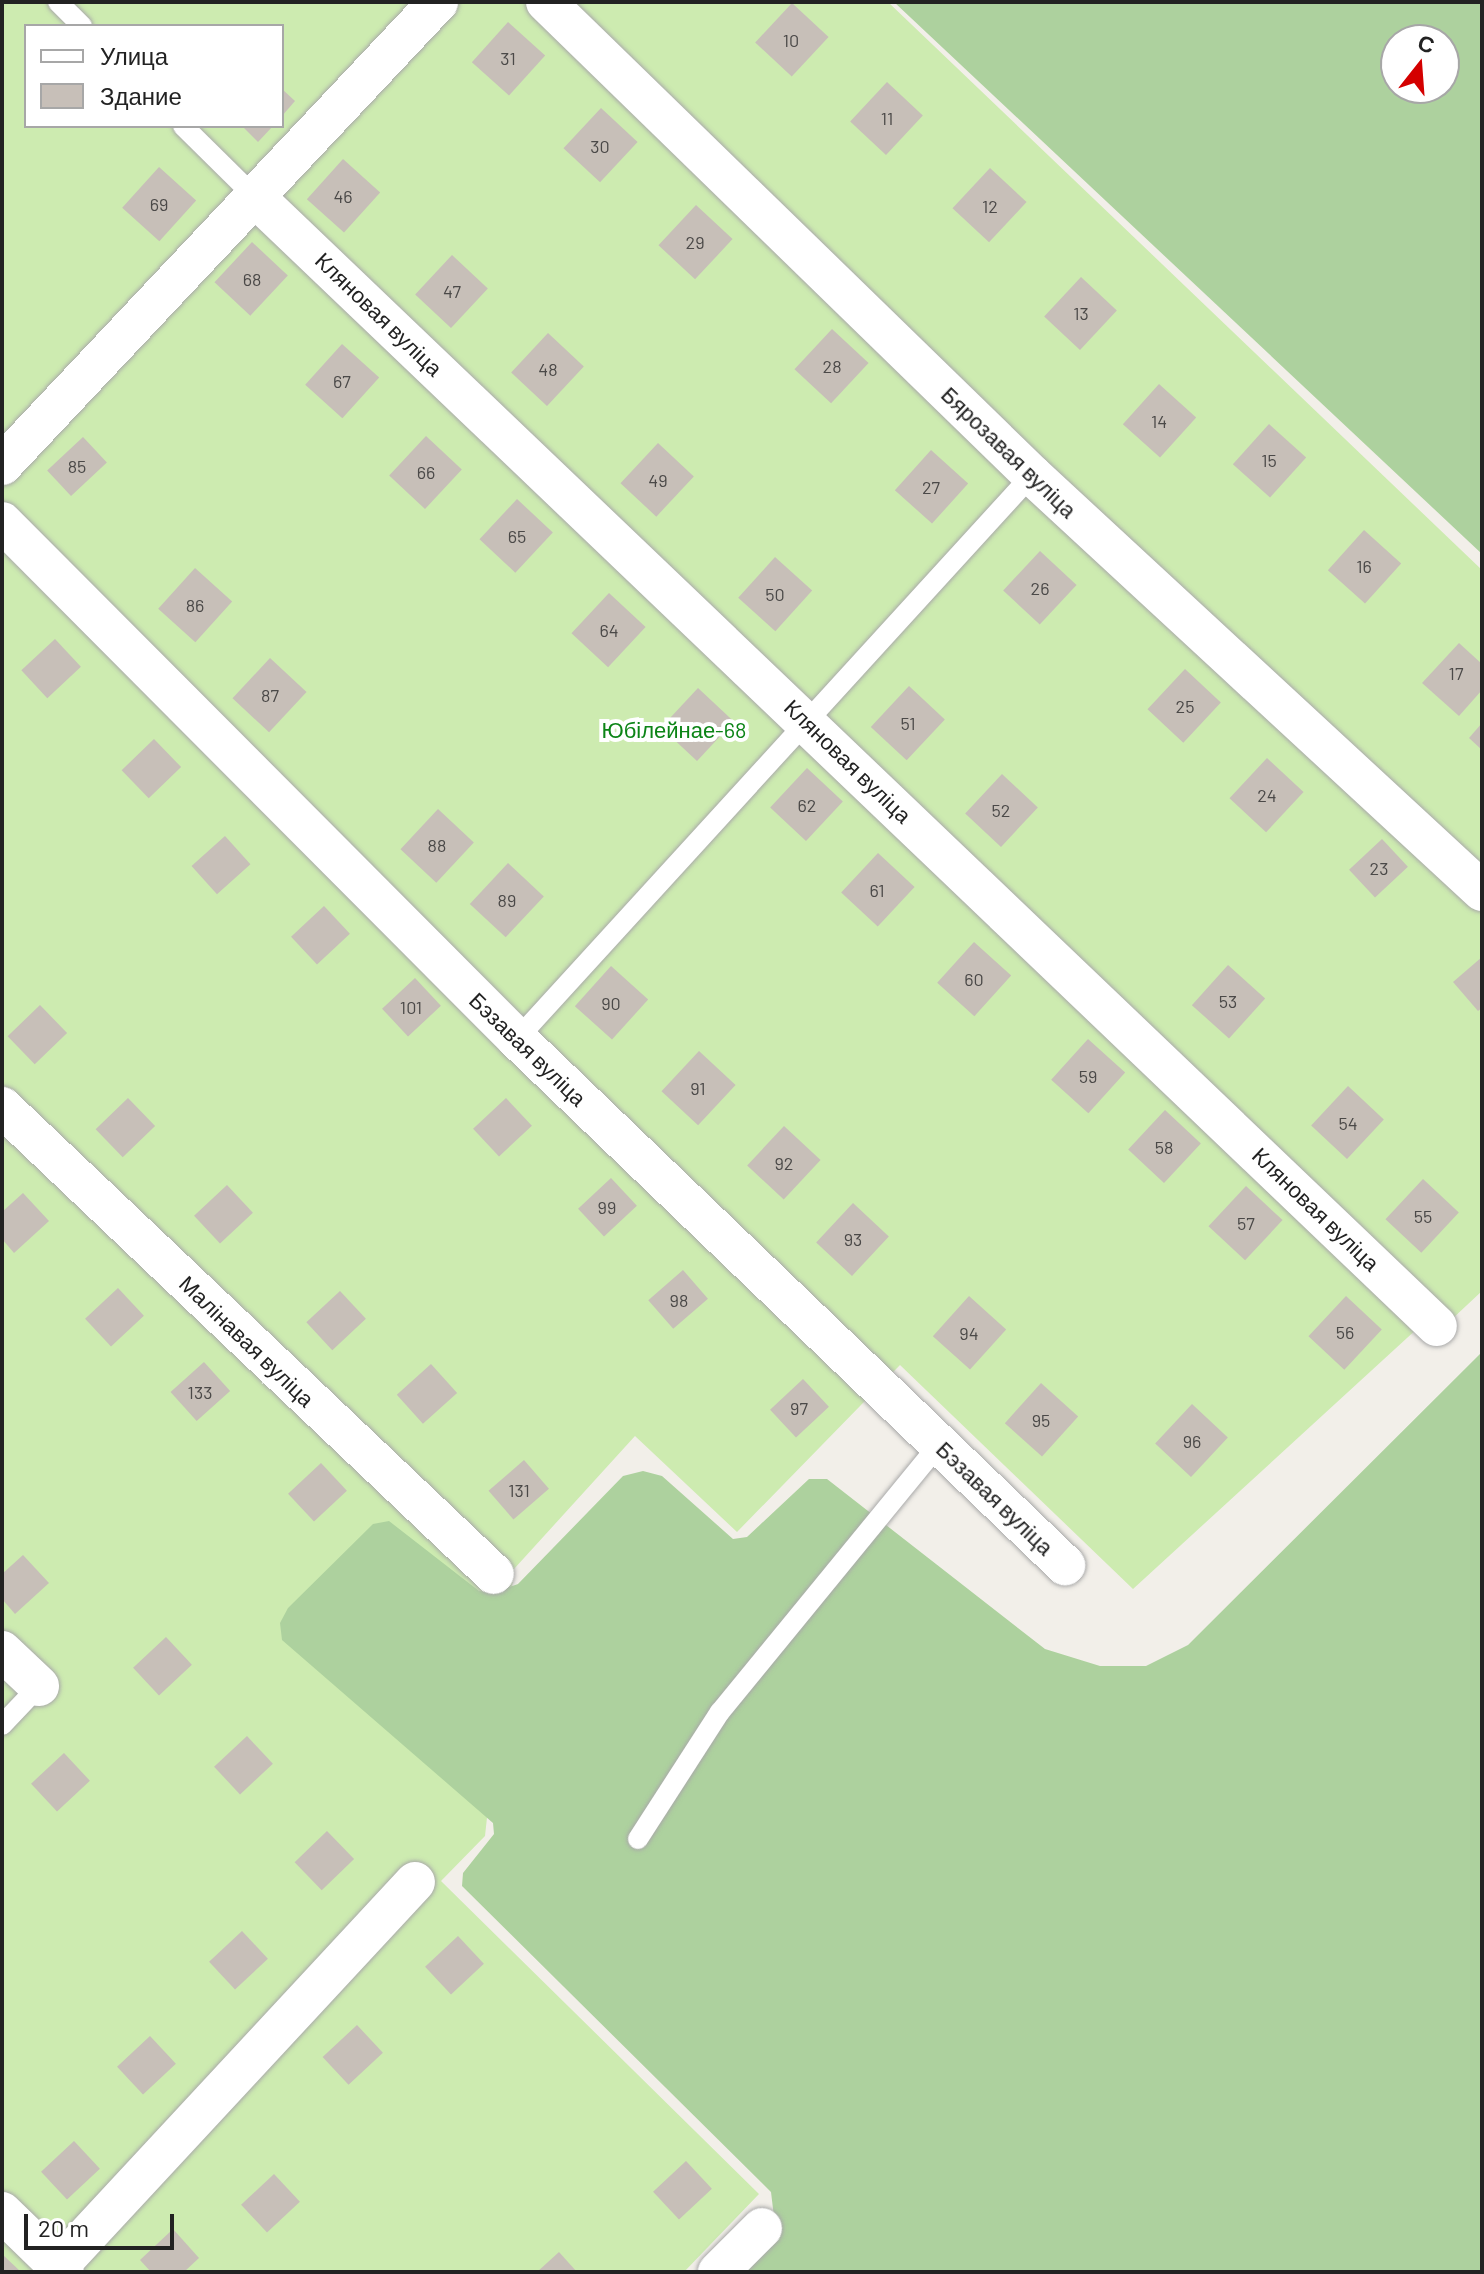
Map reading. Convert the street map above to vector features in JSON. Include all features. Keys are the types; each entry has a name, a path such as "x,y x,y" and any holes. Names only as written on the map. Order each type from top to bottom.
{"street":[{"path":"2,465 438,2"},
{"name":"Бярозавая вуліца","path":"546,2 1032,475 1482,891"},
{"name":"Кляновая вуліца","path":"256,198 1437,1326"},
{"name":"Бэзавая вуліца","path":"2,522 517,1039 1065,1565"},
{"name":"Малінавая вуліца","path":"2,1107 494,1574"},
{"path":"2,1651 39,1686"},
{"path":"2,2212 58,2270 415,1882"},
{"path":"718,2272 762,2228"}],"lane":[{"path":"58,2 80,24"},
{"path":"185,128 256,198"},
{"path":"517,1039 1032,475"},
{"path":"638,1839 720,1712 939,1444"},
{"path":"2,1725 39,1686"}],"green space":[{"name":"Юбілейнае-68","path":"2,2 888,2 1482,570 1482,1291 1451,1320 1419,1327 1133,1589 900,1365 737,1532 635,1436 514,1569 485,1836 441,1881 759,2194 684,2272 2,2272"},
{"path":"894,2 1482,2 1482,554"},
{"path":"1482,1352 1482,2272 736,2272 774,2217 771,2192 462,1886 463,1873 494,1834 493,1823 282,1640 280,1623 288,1608 373,1524 389,1521 479,1591 492,1593 518,1584 623,1476 643,1471 662,1476 733,1539 747,1537 809,1479 827,1479 1045,1649 1100,1666 1146,1666 1188,1645"}],"building":[{"path":"792,3 829,37 792,77 755,42"},
{"path":"508,22 545,55 509,96 472,62"},
{"path":"887,82 923,115 886,155 850,121"},
{"path":"284,91 295,101 284,114"},
{"path":"601,108 638,142 600,182 563,148"},
{"path":"244,128 271,128 258,142"},
{"path":"343,159 380,192 344,233 307,199"},
{"path":"159,167 196,200 159,241 122,208"},
{"path":"990,168 1027,202 989,242 952,208"},
{"path":"696,205 733,239 695,279 658,245"},
{"path":"252,242 288,275 250,316 214,282"},
{"path":"452,255 488,288 451,328 415,294"},
{"path":"1081,277 1117,310 1080,350 1044,316"},
{"path":"832,329 869,363 831,403 794,369"},
{"path":"548,333 584,366 547,406 511,372"},
{"path":"342,344 379,377 342,418 305,385"},
{"path":"1159,384 1196,417 1160,458 1123,424"},
{"path":"1269,424 1306,457 1270,498 1233,464"},
{"path":"426,436 462,469 425,509 389,475"},
{"path":"83,437 107,463 71,496 47,470"},
{"path":"658,443 694,476 656,517 620,483"},
{"path":"931,450 968,483 932,524 895,490"},
{"path":"517,499 553,532 515,573 479,539"},
{"path":"1364,530 1401,563 1365,604 1328,570"},
{"path":"1040,551 1077,585 1040,625 1003,590"},
{"path":"775,557 812,590 775,631 738,598"},
{"path":"195,568 232,601 195,642 158,609"},
{"path":"609,593 646,627 608,667 571,633"},
{"path":"55,639 81,667 47,698 21,670"},
{"path":"1459,643 1482,664 1482,690 1459,716 1422,683"},
{"path":"270,658 307,692 269,732 232,698"},
{"path":"1185,669 1221,702 1183,743 1147,709"},
{"path":"909,686 945,719 907,760 871,727"},
{"path":"698,688 734,721 697,761 661,727"},
{"path":"1482,723 1482,750 1469,738"},
{"path":"154,739 181,767 149,798 122,770"},
{"path":"1267,758 1304,792 1266,832 1229,798"},
{"path":"807,768 843,801 806,841 770,807"},
{"path":"1002,774 1038,807 1001,847 965,813"},
{"path":"438,809 474,842 436,883 400,849"},
{"path":"225,836 250,864 217,894 192,866"},
{"path":"1382,839 1408,867 1375,897 1349,870"},
{"path":"878,853 915,887 878,927 841,892"},
{"path":"508,863 544,896 506,937 470,904"},
{"path":"324,906 350,934 317,964 291,937"},
{"path":"974,942 1011,975 974,1016 937,983"},
{"path":"1482,957 1482,1008 1478,1011 1453,982"},
{"path":"1228,965 1265,998 1229,1039 1192,1005"},
{"path":"611,966 648,999 612,1040 575,1006"},
{"path":"415,978 441,1006 408,1036 382,1009"},
{"path":"40,1005 67,1033 35,1064 8,1036"},
{"path":"1088,1039 1125,1072 1088,1113 1051,1080"},
{"path":"699,1051 736,1085 698,1125 661,1091"},
{"path":"1348,1086 1384,1119 1347,1159 1311,1125"},
{"path":"128,1098 155,1126 123,1157 96,1129"},
{"path":"506,1098 532,1126 499,1156 473,1129"},
{"path":"1165,1110 1201,1143 1164,1183 1128,1149"},
{"path":"784,1126 821,1160 784,1200 747,1165"},
{"path":"611,1178 637,1206 604,1236 578,1209"},
{"path":"1423,1179 1459,1212 1421,1253 1385,1219"},
{"path":"227,1185 253,1213 220,1243 194,1216"},
{"path":"1246,1186 1283,1220 1245,1260 1208,1226"},
{"path":"23,1193 49,1221 14,1253 2,1239 2,1212"},
{"path":"853,1203 889,1236 852,1276 816,1242"},
{"path":"683,1270 708,1299 673,1329 648,1300"},
{"path":"118,1288 144,1316 111,1346 85,1319"},
{"path":"340,1291 366,1319 332,1350 306,1322"},
{"path":"969,1296 1006,1329 970,1370 933,1336"},
{"path":"1346,1296 1382,1329 1344,1370 1308,1336"},
{"path":"204,1362 230,1391 197,1421 171,1392"},
{"path":"431,1364 457,1393 423,1424 397,1395"},
{"path":"803,1379 829,1407 796,1437 770,1410"},
{"path":"1041,1383 1078,1416 1042,1457 1005,1423"},
{"path":"1192,1404 1228,1437 1191,1477 1155,1443"},
{"path":"524,1460 549,1489 513,1520 489,1491"},
{"path":"321,1463 347,1491 314,1521 288,1494"},
{"path":"23,1555 49,1583 15,1614 2,1599 2,1574"},
{"path":"166,1637 192,1665 159,1695 133,1668"},
{"path":"247,1736 273,1764 240,1794 214,1767"},
{"path":"64,1753 90,1781 57,1811 31,1784"},
{"path":"327,1831 354,1859 322,1890 295,1862"},
{"path":"242,1931 268,1959 235,1989 209,1962"},
{"path":"458,1936 484,1964 451,1994 425,1967"},
{"path":"357,2025 383,2053 349,2085 323,2057"},
{"path":"150,2036 176,2064 143,2094 117,2067"},
{"path":"74,2141 100,2169 67,2199 41,2172"},
{"path":"686,2161 712,2189 679,2219 653,2192"},
{"path":"274,2174 300,2202 267,2232 241,2205"},
{"path":"173,2229 199,2258 184,2272 151,2272 140,2260"},
{"path":"559,2252 577,2272 537,2272"},
{"path":"2,2254 21,2272 2,2272"}]}
